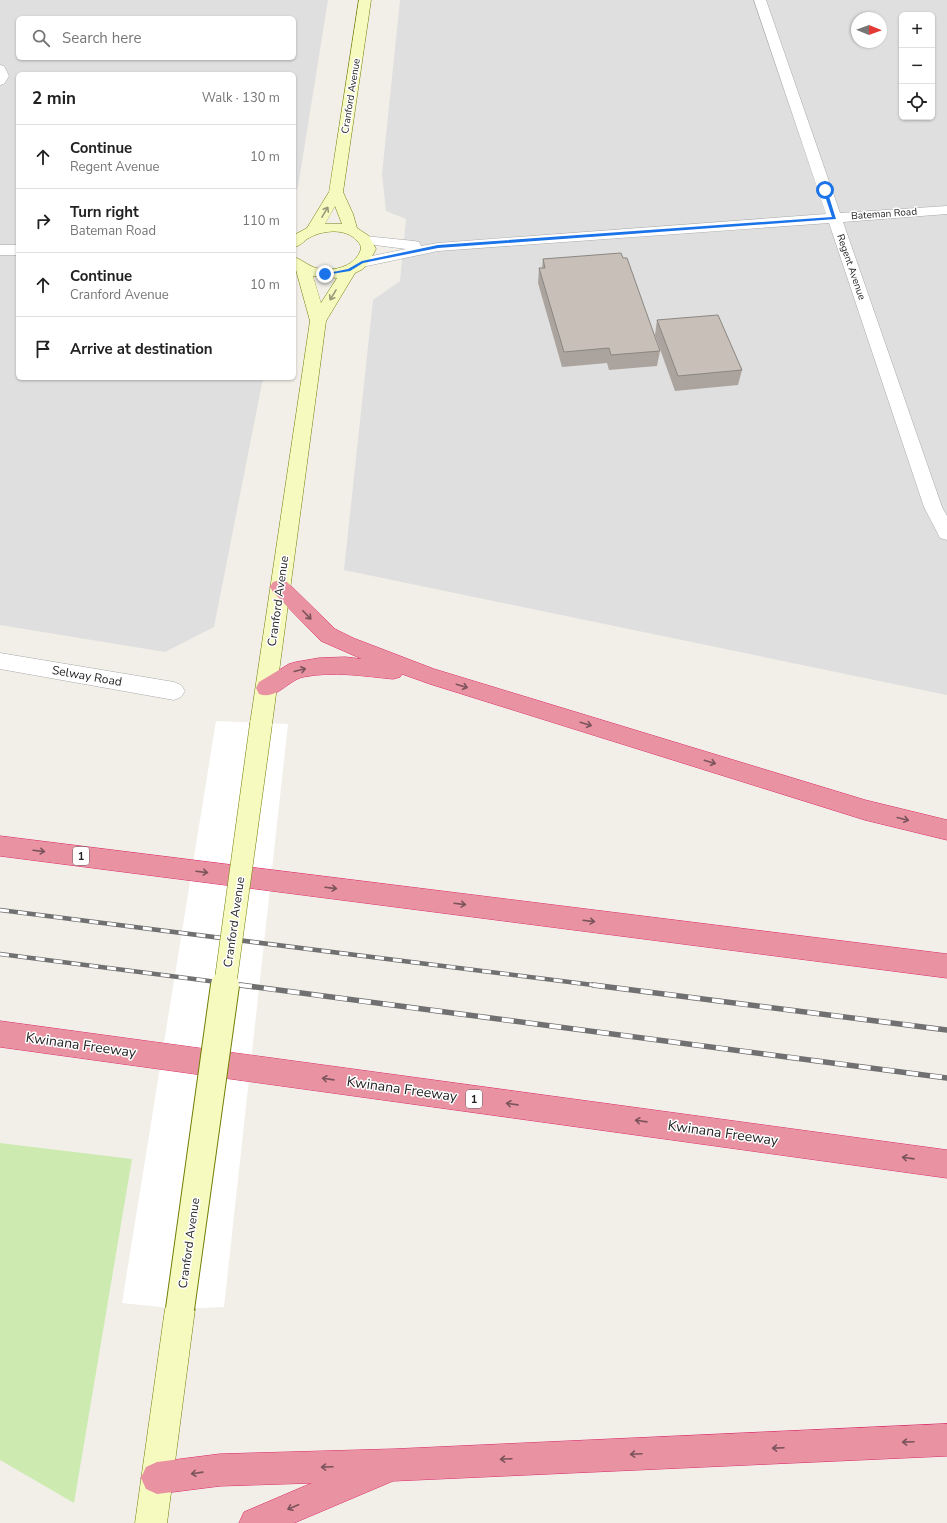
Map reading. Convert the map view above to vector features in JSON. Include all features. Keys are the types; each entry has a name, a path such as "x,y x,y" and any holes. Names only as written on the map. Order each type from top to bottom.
{"highway":[{"path":"280,587 328,635 346,644 430,676 866,810 947,830"},
{"path":"266,688 296,670 319,666 345,665 430,676"},
{"name":"1","path":"0,846 947,966"},
{"name":"Kwinana Freeway","path":"0,1034 947,1164"},
{"path":"157,1478 220,1470 947,1440"},
{"path":"255,1523 394,1464"}],"main road":[{"name":"Cranford Avenue","path":"313,231 336,192 365,0"},
{"path":"336,192 346,214 351,231"},
{"path":"296,240 313,231 326,228 338,228 351,231 365,240"},
{"name":"Cranford Avenue","path":"151,1523 318,321 355,266 367,255 369,247 365,240"},
{"name":"Cranford Avenue","path":"299,266 313,272 325,274 355,266"},
{"name":"Cranford Avenue","path":"299,266 318,321"}],"street":[{"name":"Regent Avenue","path":"760,0 933,507 947,533"},
{"path":"0,69 3,76 0,81"},
{"name":"Bateman Road","path":"355,266 438,247 947,210"},
{"name":"Bateman Road","path":"365,240 438,247"},
{"path":"0,250 16,250"},
{"name":"Selway Road","path":"0,660 174,691"}],"shaded area":[{"path":"0,0 328,0 298,187 296,190 296,72 16,72 16,380 263,380 214,627 165,652 0,625"},
{"path":"400,0 947,0 947,695 344,570 373,300 400,281 406,219 386,211 382,174"}],"green space":[{"path":"0,1143 132,1159 74,1503 0,1460"}],"pier":[{"path":"216,721 288,724 224,1307 180,1309 122,1303"}],"building":[{"path":"621,253 623,258 627,258 660,351 611,355 609,348 564,352 539,268 545,268 543,259"},
{"path":"718,315 742,370 678,376 657,320"}],"railway":[{"path":"0,910 601,986"},
{"path":"0,954 248,986"},
{"path":"240,985 947,1078"},
{"path":"593,985 947,1030"}],"route":[{"path":"325,274 349,270 362,262 438,247 834,218 825,190"}]}
